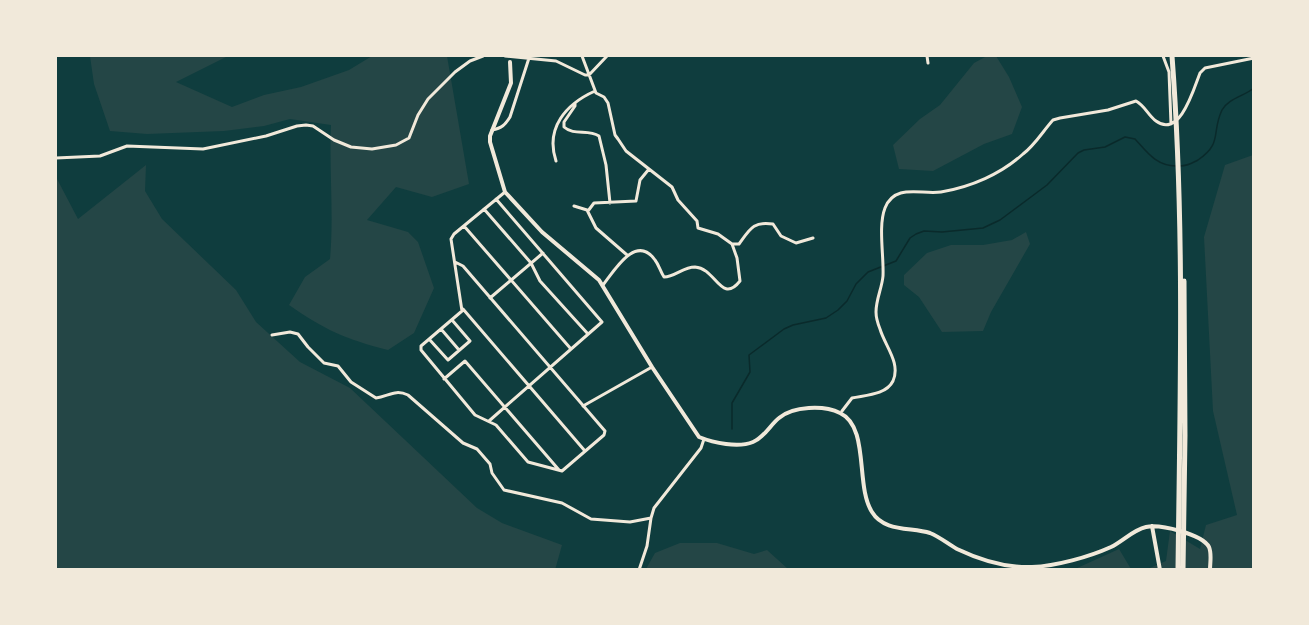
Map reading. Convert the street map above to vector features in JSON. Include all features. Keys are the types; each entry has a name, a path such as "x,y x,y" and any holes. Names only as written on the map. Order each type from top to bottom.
{"highway":[{"path":"1172,56 1185,313 1183,570"},
{"path":"1178,570 1181,436 1180,207"}],"street":[{"path":"56,158 100,156 127,146 203,149 306,125 322,131 340,143 361,149 396,145 409,138 418,115 428,99 454,72 470,61 483,56"},
{"path":"505,56 556,61 589,75"},
{"path":"582,56 595,90 608,103 618,140 626,151 672,187 678,200 697,221 698,228 718,234 732,244 737,258 740,281 736,287 723,289 704,268 694,267 664,277 655,259 641,251 627,255 603,285"},
{"path":"589,75 607,56"},
{"path":"927,56 928,63"},
{"path":"1164,56 1169,72 1171,124"},
{"path":"491,130 501,128 510,117 529,58"},
{"path":"842,411 852,398 872,394 889,387 895,374 895,366 883,338 876,313 877,298 883,279 882,217 889,200 903,191 942,192 979,182 1011,164 1025,153 1053,120 1060,118 1108,110 1136,100 1144,105 1156,121 1164,125 1171,124 1183,114 1200,73 1205,68 1254,58"},
{"path":"510,62 511,83 491,130 490,142 505,192 542,232 603,285 652,367 695,432 704,439 743,444 760,438 777,419 792,411 803,408 840,413 852,422 856,429 867,504 876,518 896,528 927,532 968,553 997,563 1032,567 1073,559 1111,546 1144,528 1163,527 1199,538 1208,546 1211,554 1210,570"},
{"path":"556,161 553,151 556,122 561,114 595,90"},
{"path":"575,103 564,122 564,128 572,132 595,133 599,136 606,165 610,203"},
{"path":"588,212 594,203 636,201 640,180 649,168"},
{"path":"505,192 451,239 463,308 585,450"},
{"path":"489,421 602,322 496,199"},
{"path":"574,206 588,212 596,228 627,255"},
{"path":"484,209 531,263 540,281 588,334"},
{"path":"732,244 739,244 750,228 761,223 773,225 781,236 796,243 813,238"},
{"path":"464,226 571,349"},
{"path":"490,298 543,253"},
{"path":"455,262 463,266 605,431 604,435 562,471 528,462 496,425 475,415 421,350 421,346 463,308"},
{"path":"429,339 448,360 459,351 470,341 452,320"},
{"path":"441,329 459,351"},
{"path":"272,335 290,332 298,334 324,363 338,366 351,382 376,398 393,392 408,395 462,443 477,449 490,464 492,473 504,490 562,503 591,519 630,522 651,518"},
{"path":"444,379 465,361 560,470"},
{"path":"583,406 652,367"},
{"path":"639,570 647,546 654,508 701,448 704,439"},
{"path":"1152,526 1160,570"}],"shaded area":[{"path":"90,56 228,56 176,82 232,107 349,70 372,56 447,56 469,184 432,197 396,187 367,220 408,232 418,242 434,288 414,333 388,350 336,333 289,305 305,277 330,259 331,125 290,119 264,126 224,131 147,134 110,131 94,84"},
{"path":"987,56 996,56 1009,77 1022,107 1012,134 984,144 933,171 899,169 893,145 920,119 940,105 974,63"},
{"path":"1253,155 1253,569 1145,570 1166,561 1170,531 1200,549 1206,525 1237,515 1213,411 1204,237 1225,165"},
{"path":"146,165 145,191 162,219 236,290 256,322 300,362 350,388 477,508 502,523 562,545 555,570 56,570 56,177 78,219"},
{"path":"1026,232 1030,244 991,312 983,331 942,332 919,297 904,285 904,275 927,253 951,245 983,245 1012,240"},
{"path":"680,543 717,543 754,554 767,550 788,569 646,569 655,553"},
{"path":"1119,549 1131,569 1075,569"}],"waterway":[{"path":"1180,166 1192,163 1206,154 1214,143 1222,110 1232,100 1254,88"},
{"path":"732,429 732,403 750,372 749,355 784,329 826,318 838,310 847,301 856,284 868,272 896,261 910,238 916,234 924,231 942,232 983,228 1000,220 1047,185 1078,153 1105,147 1125,137 1135,139 1157,161 1176,166"}]}
